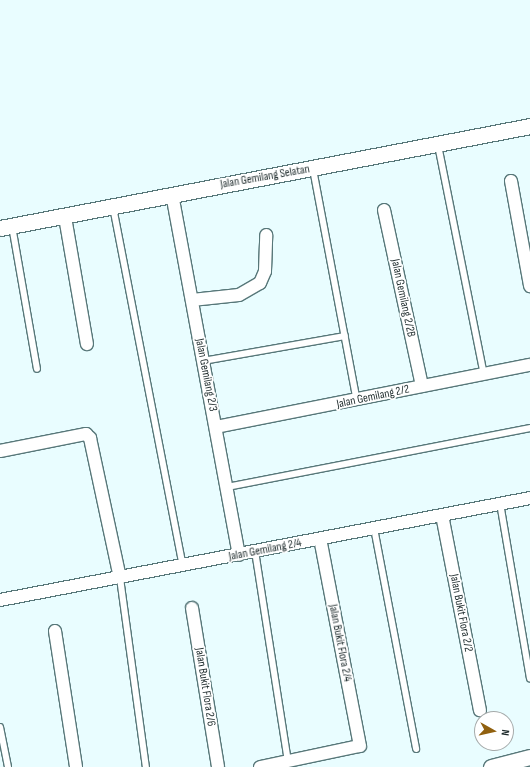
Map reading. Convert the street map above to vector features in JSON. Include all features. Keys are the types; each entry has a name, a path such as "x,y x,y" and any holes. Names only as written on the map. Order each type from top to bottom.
{"street":[{"name":"Jalan Gemilang Selatan","path":"6,227 65,217 172,194 313,169 530,126"},
{"path":"511,181 530,286"},
{"name":"Jalan Gemilang 2/3","path":"172,194 240,555"},
{"name":"Jalan Gemilang 2/2B","path":"384,210 422,386"},
{"path":"65,217 87,344"},
{"path":"192,300 239,295 260,283 265,271 266,235"},
{"name":"Jalan Gemilang 2/2","path":"216,428 357,401 422,386 530,365"},
{"path":"0,452 86,434 90,438 120,578"},
{"name":"Jalan Gemilang 2/4","path":"0,600 530,498"},
{"name":"Jalan Bukit Flora 2/2","path":"442,515 480,710"},
{"name":"Jalan Bukit Flora 2/4","path":"288,761 360,746 320,539"},
{"name":"Jalan Bukit Flora 2/6","path":"192,608 218,767"},
{"path":"55,631 76,767"},
{"path":"491,767 530,757"},
{"path":"260,767 288,761"}],"lane":[{"path":"438,145 484,375"},
{"path":"313,169 357,401"},
{"path":"113,207 183,566"},
{"path":"6,227 36,369"},
{"path":"204,361 345,336"},
{"path":"227,487 530,428"},
{"path":"500,503 530,678"},
{"path":"374,528 416,749"},
{"path":"255,552 288,761"},
{"path":"120,578 146,767"},
{"path":"0,727 8,767"}]}
